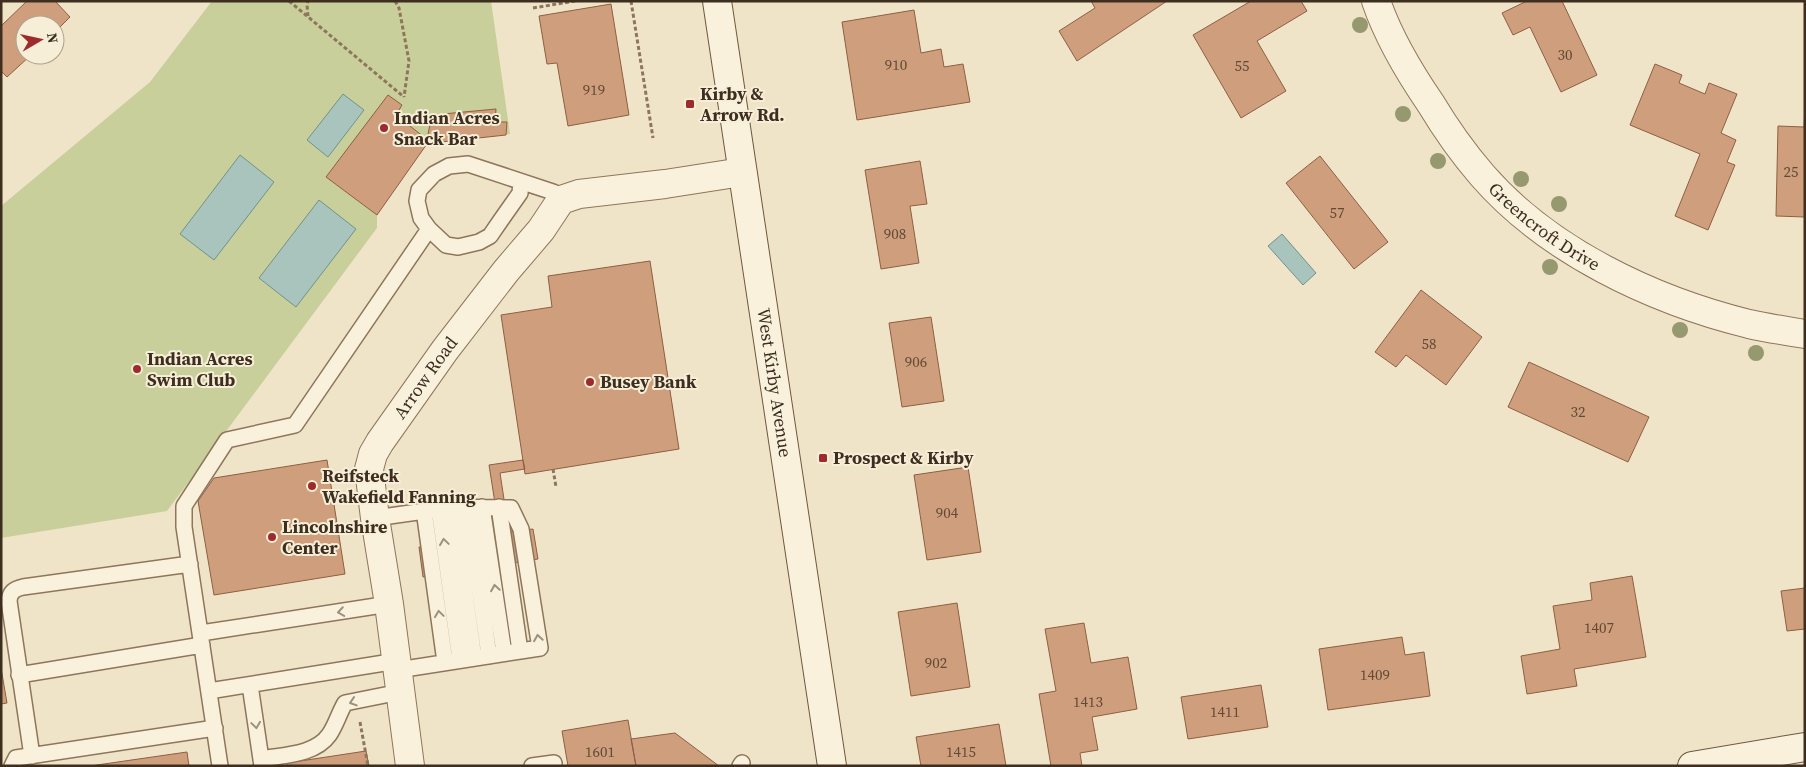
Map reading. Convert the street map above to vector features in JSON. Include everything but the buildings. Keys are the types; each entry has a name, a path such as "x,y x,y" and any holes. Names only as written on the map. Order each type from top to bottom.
{"street":[{"name":"West Kirby Avenue","path":"717,1 832,766"},
{"name":"Greencroft Drive","path":"1376,1 1404,64 1447,130 1482,175 1516,208 1538,226 1586,258 1648,290 1681,303 1749,324 1805,334"},
{"path":"565,198 579,194 665,184 742,172"},
{"name":"Arrow Road","path":"410,766 369,469 380,442 444,350 541,230 561,200 565,198"},
{"path":"1692,766 1805,747"}],"lane":[{"path":"521,182 520,193 502,220 490,236 479,242 458,248 446,245 429,229 421,218 417,201 419,190 434,174 449,166 468,164 553,192 565,198"},
{"path":"220,766 184,527 184,506 227,440 295,425 429,229"},
{"path":"209,691 250,685 398,674 467,659 540,648 521,529 511,508 461,507 424,510 375,518"},
{"path":"461,507 504,653"},
{"path":"461,507 467,659"},
{"path":"461,507 467,659"},
{"path":"424,510 467,659"},
{"path":"32,756 19,675 9,601 10,595 15,589 190,564"},
{"path":"19,675 389,604"},
{"path":"250,685 261,762 321,746 330,733 345,703 398,674"},
{"path":"12,766 16,758 215,728"},
{"path":"532,766 554,762 554,766"}],"path":[{"path":"289,1 404,98 409,61 399,8 395,1"},
{"path":"308,1 308,17"},
{"path":"533,8 575,1"},
{"path":"631,1 653,138"},
{"path":"553,469 556,487"},
{"path":"360,721 368,766"}],"green space":[{"name":"Indian Acres Swim Club","path":"212,1 491,1 510,134 432,143 429,141 377,215 377,228 167,511 1,538 1,206 150,82"}],"water":[{"path":"343,94 364,110 328,157 307,140"},
{"path":"240,155 274,182 214,260 180,234"},
{"path":"319,200 356,229 296,307 259,278"},
{"path":"1282,234 1316,273 1303,285 1268,246"}],"place":[{"name":"Kirby & Arrow Rd.","path":"690,104"},
{"name":"Indian Acres Snack Bar","path":"384,128"},
{"name":"Indian Acres Swim Club","path":"137,369"},
{"name":"Busey Bank","path":"590,382"},
{"name":"Prospect & Kirby","path":"823,458"},
{"name":"Reifsteck Wakefield Fanning","path":"312,486"},
{"name":"Lincolnshire Center","path":"272,537"}]}
